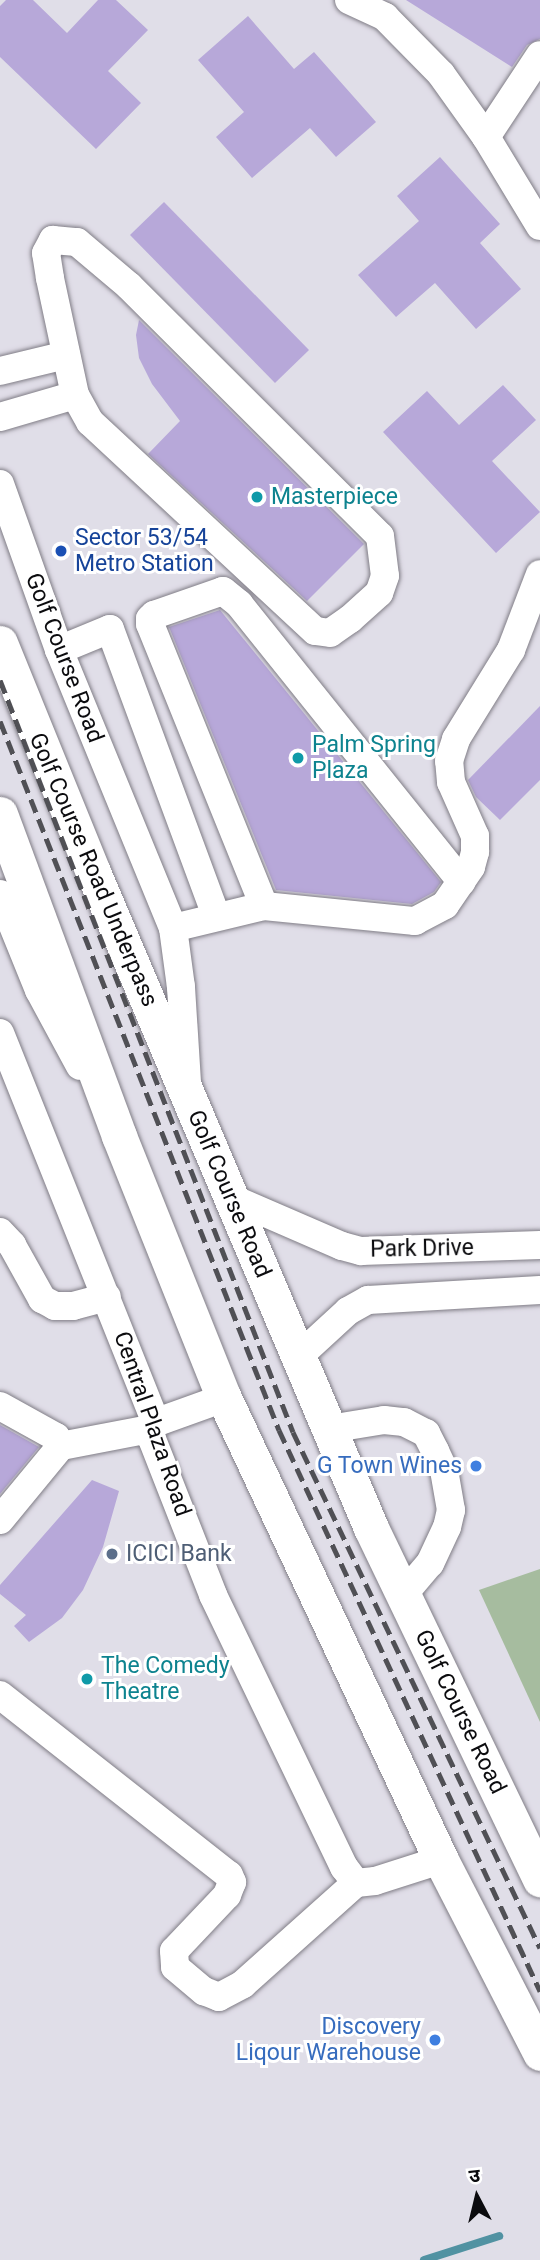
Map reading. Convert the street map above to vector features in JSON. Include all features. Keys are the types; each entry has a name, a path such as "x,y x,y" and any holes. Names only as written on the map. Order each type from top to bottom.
{"main road":[{"name":"Golf Course Road Underpass","path":"0,643 188,1096"},
{"path":"0,814 119,1136 224,1398 442,1860 540,2053"},
{"name":"Golf Course Road","path":"188,1096 329,1429 403,1595 540,1879"}],"street":[{"path":"349,0 385,17 441,74 486,137 540,226"},
{"path":"486,137 540,55"},
{"path":"53,240 77,242 129,286 380,536 385,576 379,593 330,633 314,631 90,422 75,395 66,355 46,253 53,240"},
{"path":"0,370 66,355"},
{"path":"0,417 75,395"},
{"name":"Golf Course Road","path":"0,484 59,650 173,928 181,987 188,1096"},
{"path":"173,928 216,915 264,906 415,921 445,905 462,882 475,852 475,836 451,782 449,761 456,739 510,650 540,574"},
{"path":"59,650 110,629 150,619 218,592 229,593 462,882"},
{"path":"150,619 264,906"},
{"path":"110,629 216,915"},
{"path":"0,894 39,990 119,1136"},
{"name":"Central Plaza Road","path":"0,1033 110,1304 213,1595 344,1867 356,1883"},
{"name":"Park Drive","path":"231,1198 342,1246 383,1252 540,1245"},
{"path":"0,1232 12,1245 42,1299 55,1306 60,1315 86,1320 110,1304"},
{"path":"383,1252 384,1297"},
{"name":"Park Drive","path":"298,1357 348,1311 368,1300 540,1290"},
{"path":"0,1520 61,1446 153,1424 224,1398"},
{"path":"0,1406 56,1437 61,1446"},
{"path":"329,1429 384,1420 404,1422 426,1433 435,1451 443,1471 451,1510 447,1527 430,1563 403,1595"},
{"path":"0,1695 229,1875 232,1882 227,1895 174,1951 176,1967 204,1991 219,1997 243,1983 356,1883 374,1881 442,1860"}],"green space":[{"path":"540,1569 540,1722 479,1590"}],"building":[{"path":"6,0 33,0 67,33 98,0 116,0 148,30 108,71 141,103 96,149 0,57 0,6"},
{"path":"406,0 540,0 540,39 527,45 512,67"},
{"path":"248,16 294,69 314,52 376,122 336,157 310,128 252,178 216,137 244,112 198,60"},
{"path":"440,157 500,224 480,243 521,289 476,329 435,283 396,317 358,275 419,221 397,196"},
{"path":"164,202 309,350 275,383 130,235"},
{"name":"Masterpiece","path":"139,320 364,544 307,601 148,454 180,421 152,384 139,358 136,335"},
{"path":"503,385 536,420 492,461 540,512 496,553 383,432 427,391 459,425"},
{"name":"Palm Spring Plaza","path":"220,610 441,882 434,892 412,904 276,890 169,627"},
{"path":"540,706 540,780 500,820 476,797 468,780"},
{"path":"0,1425 39,1447 0,1494"},
{"path":"92,1480 119,1491 103,1547 83,1590 62,1618 29,1642 14,1626 26,1615 0,1594 0,1585"}],"waterway":[{"path":"424,2260 499,2236"}],"railway":[{"path":"0,680 293,1432 540,1948"},
{"path":"0,721 279,1430 540,1991"}],"place":[{"name":"Masterpiece","path":"257,497"},
{"name":"Sector 53/54 Metro Station","path":"61,551"},
{"name":"Palm Spring Plaza","path":"298,758"},
{"name":"G Town Wines","path":"476,1466"},
{"name":"ICICI Bank","path":"112,1554"},
{"name":"The Comedy Theatre","path":"87,1679"},
{"name":"Discovery Liqour Warehouse","path":"435,2040"}]}
